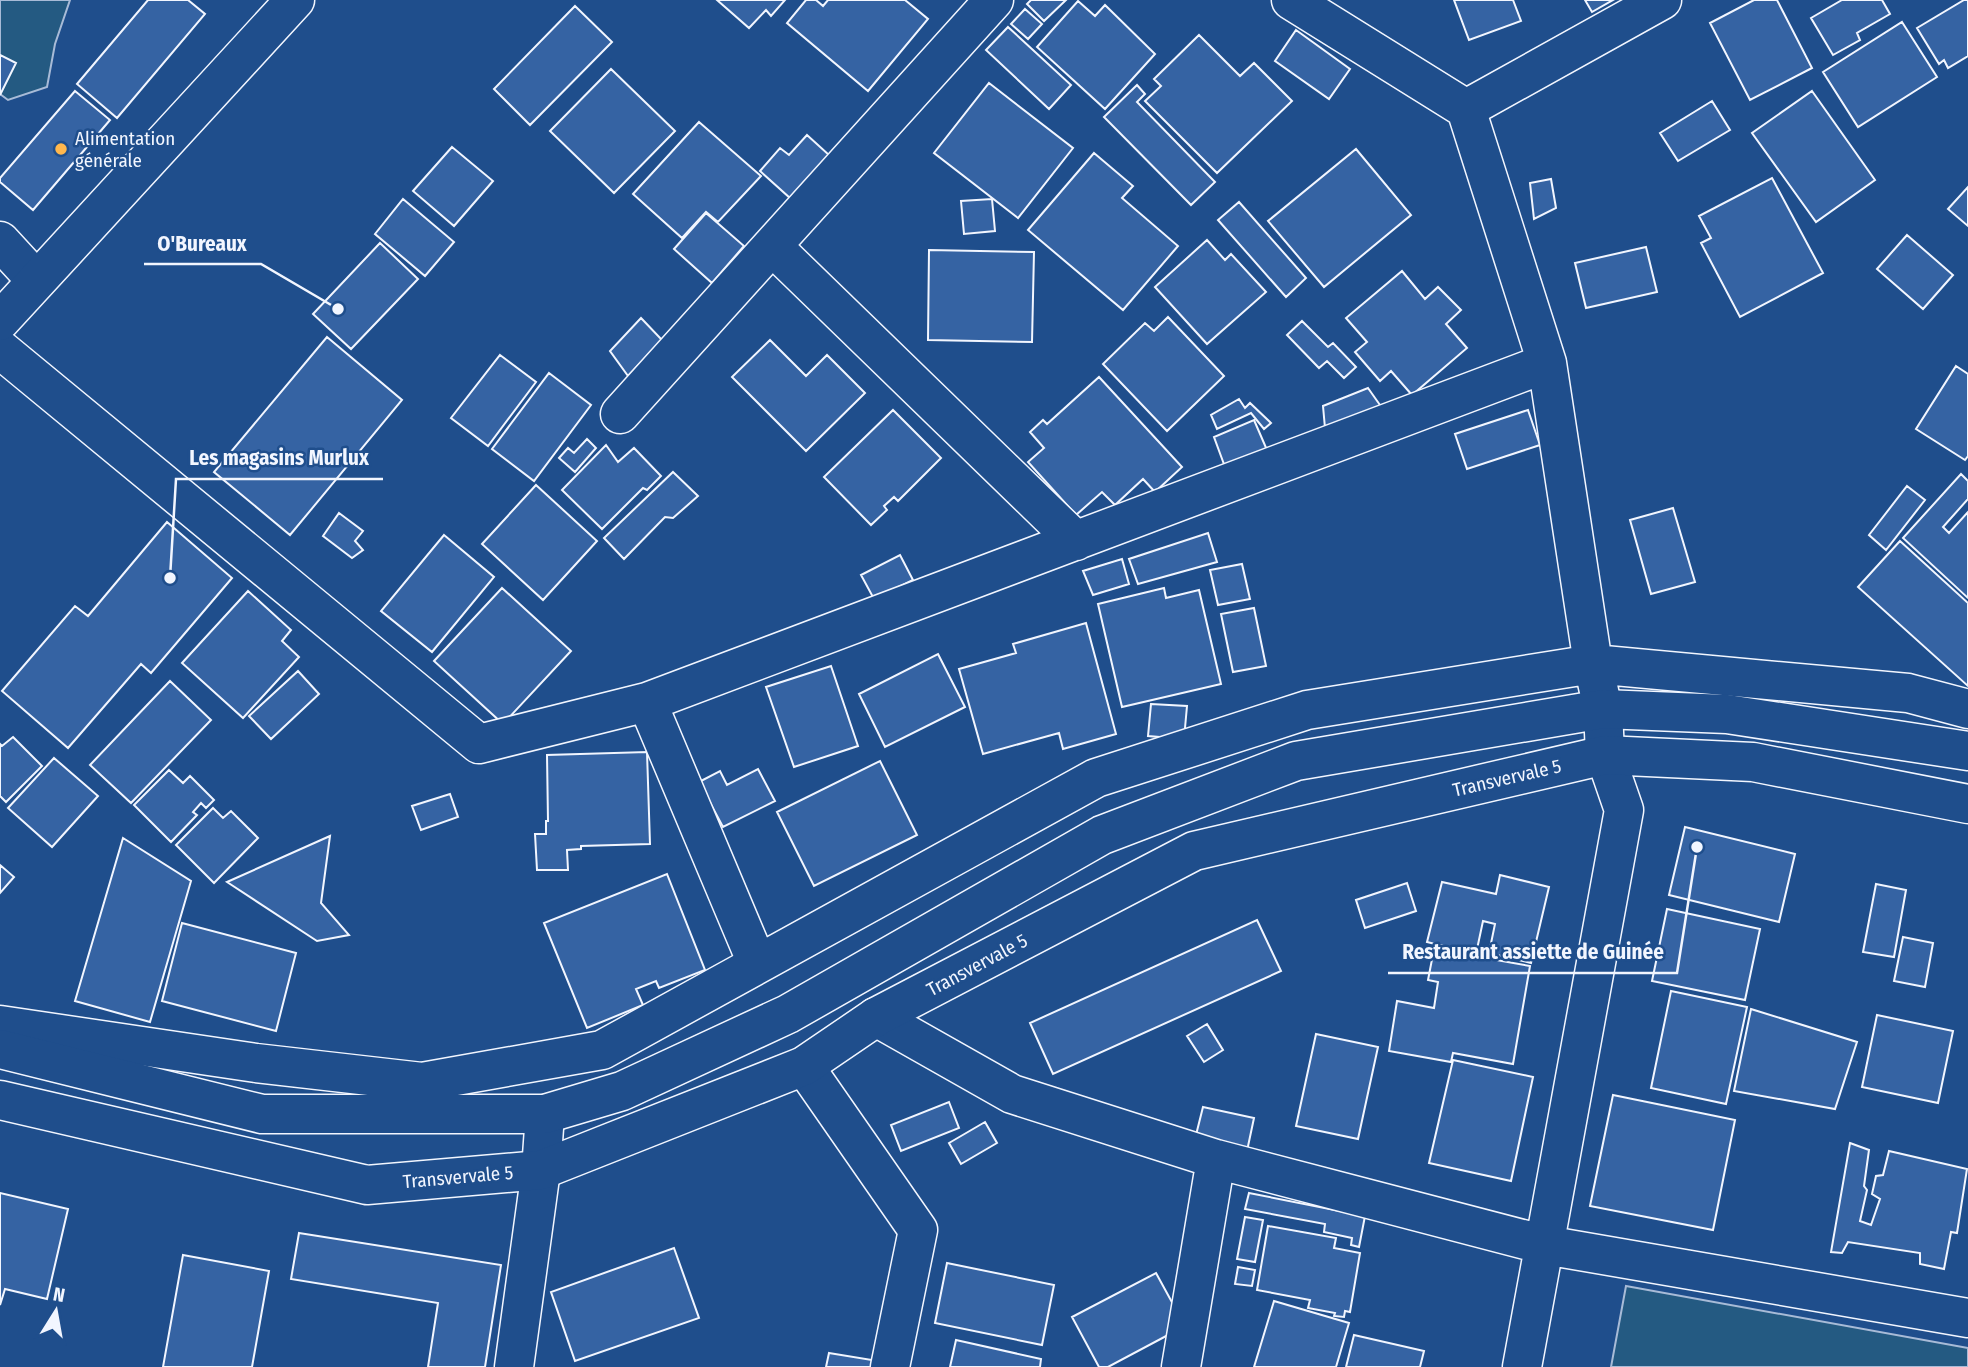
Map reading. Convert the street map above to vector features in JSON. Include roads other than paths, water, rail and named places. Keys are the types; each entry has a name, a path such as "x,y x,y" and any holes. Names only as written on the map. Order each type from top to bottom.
{"street":[{"path":"0,321 295,0"},
{"path":"620,414 994,0"},
{"path":"1291,0 1466,110 1547,363 1593,664 1603,709 1605,755 1624,810 1522,1367"},
{"path":"1466,110 1662,0"},
{"path":"0,241 36,280"},
{"path":"772,246 1076,541"},
{"path":"0,349 480,744 647,702 1547,363"},
{"path":"0,1025 256,1063 422,1082 602,1050 1096,778 1307,710 1593,664 1908,693 1968,709"},
{"path":"647,702 757,963"},
{"path":"0,1049 262,1114 545,1114 622,1091 788,1014 1102,835 1296,761 1603,709 1727,714 1968,751"},
{"name":"Transvervale 5","path":"0,1100 367,1185 541,1170 804,1066 876,1017 1194,851 1605,755 1753,762 1968,804"},
{"path":"876,1017 1012,1094 1216,1159 1545,1245 1968,1318"},
{"path":"804,1066 918,1230 890,1367"},
{"path":"514,1367 541,1170 545,1114"},
{"path":"1181,1367 1216,1159"}],"place":[{"name":"Alimentation générale","path":"61,149"},
{"name":"O'Bureaux","path":"338,309"},
{"name":"Les magasins Murlux","path":"170,578"},
{"name":"Restaurant assiette de Guinée","path":"1697,847"}]}
